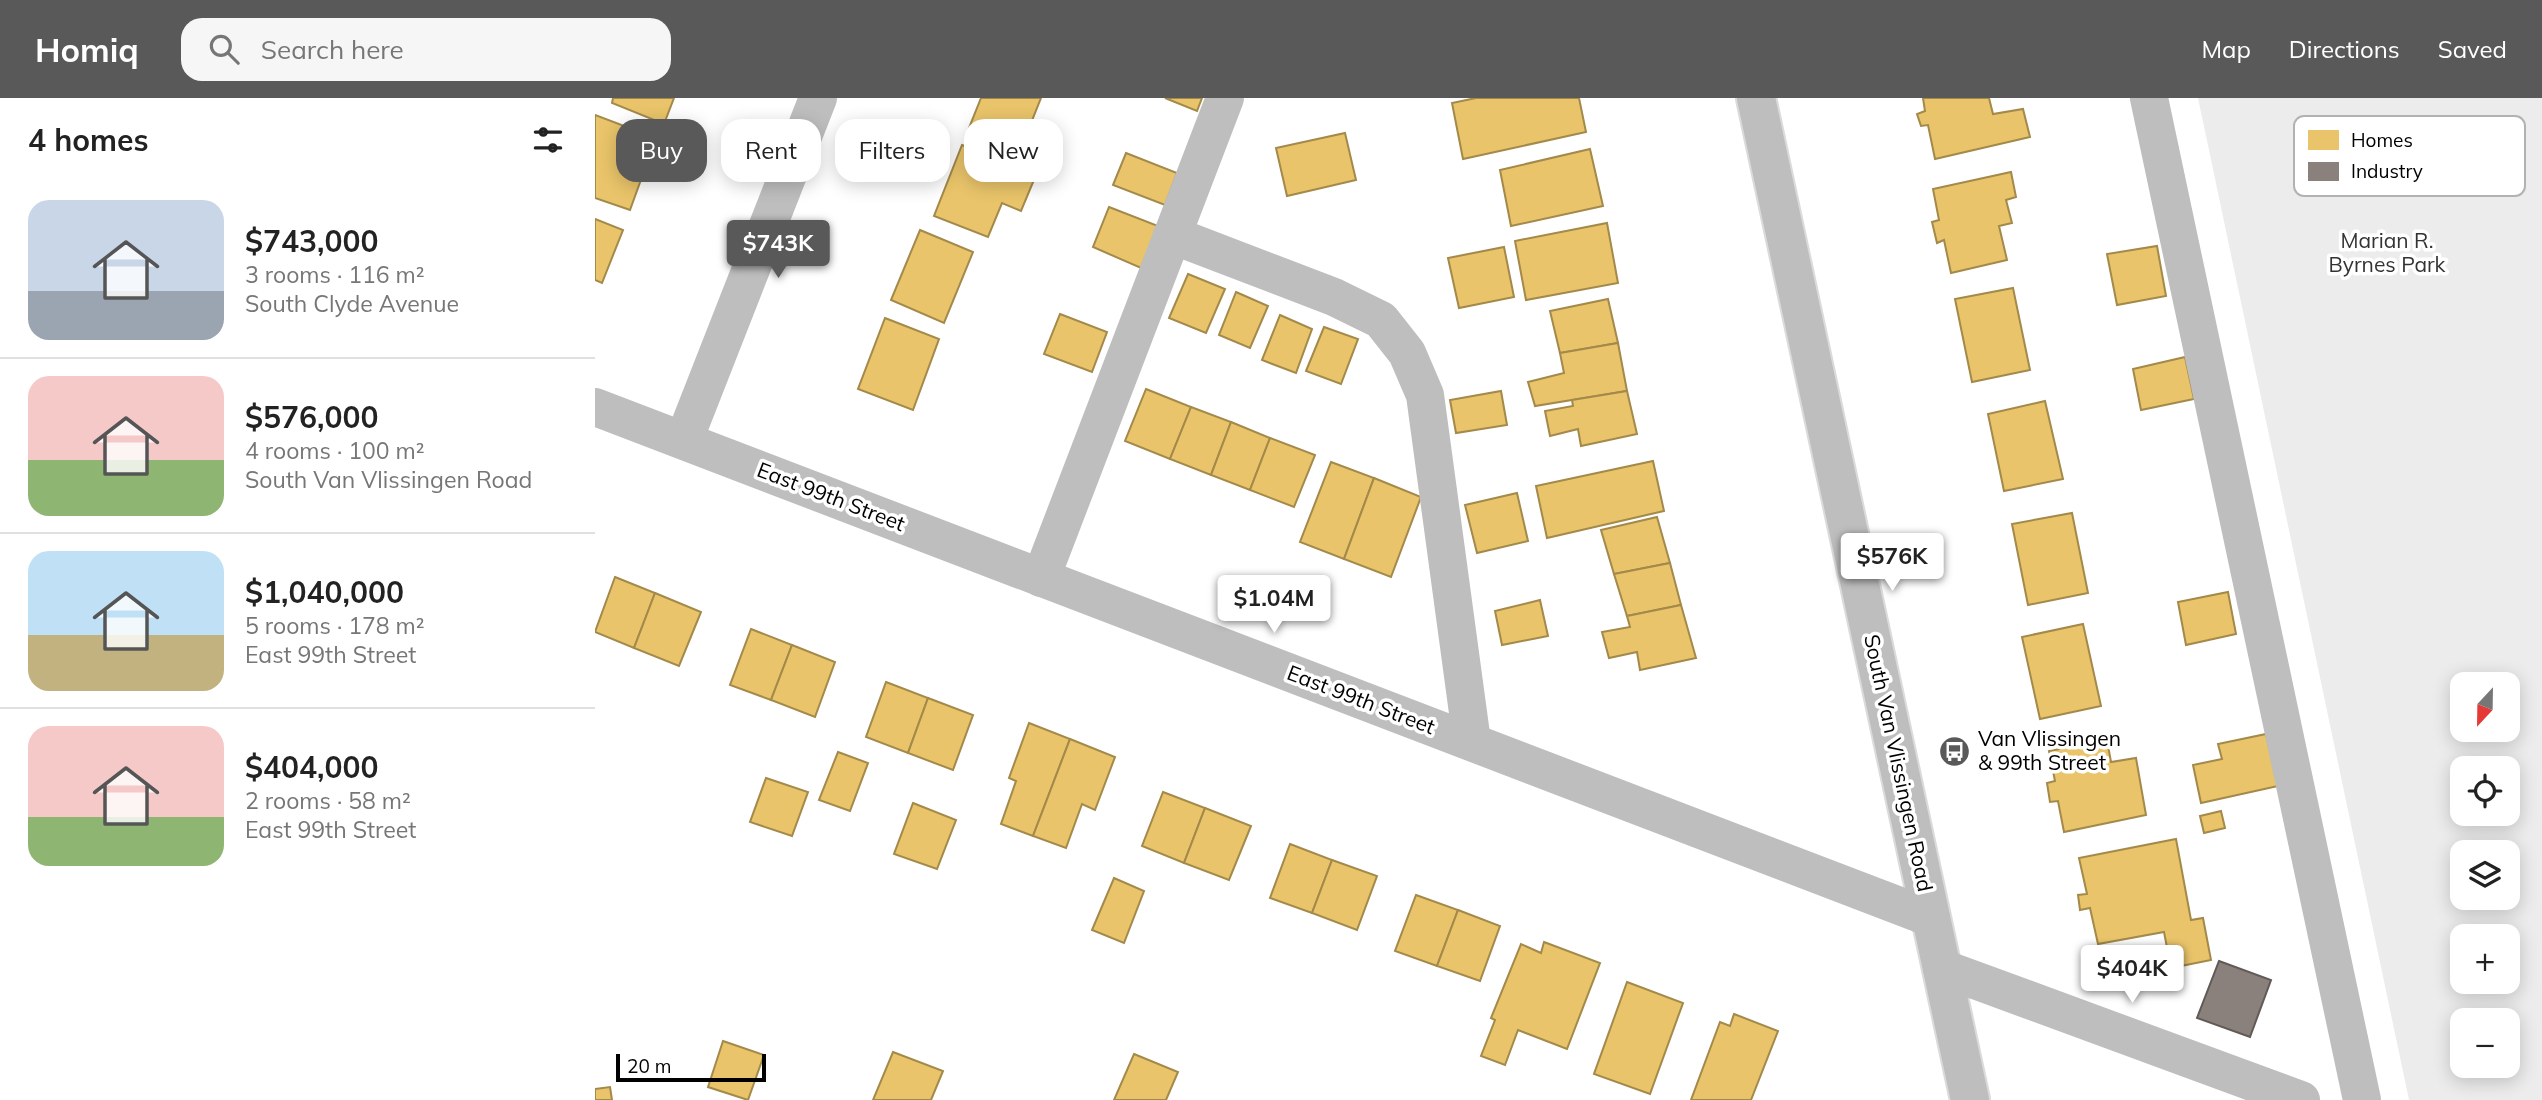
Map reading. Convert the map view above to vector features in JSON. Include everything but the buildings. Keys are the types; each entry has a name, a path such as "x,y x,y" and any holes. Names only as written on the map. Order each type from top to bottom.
{"street":[{"path":"684,440 818,98"},
{"path":"1041,578 1225,98"},
{"name":"South Van Vlissingen Road","path":"1756,98 1970,1100"},
{"path":"2149,98 2363,1100"},
{"path":"1172,235 1334,297 1381,320 1407,353 1425,395 1472,743"},
{"name":"East 99th Street","path":"595,407 1931,918"},
{"path":"1942,968 2301,1100"}],"green space":[{"name":"Marian R. Byrnes Park","path":"2198,98 2542,98 2542,1100 2409,1100"}],"place":[{"name":"Van Vlissingen & 99th Street","path":"1955,751"}]}
